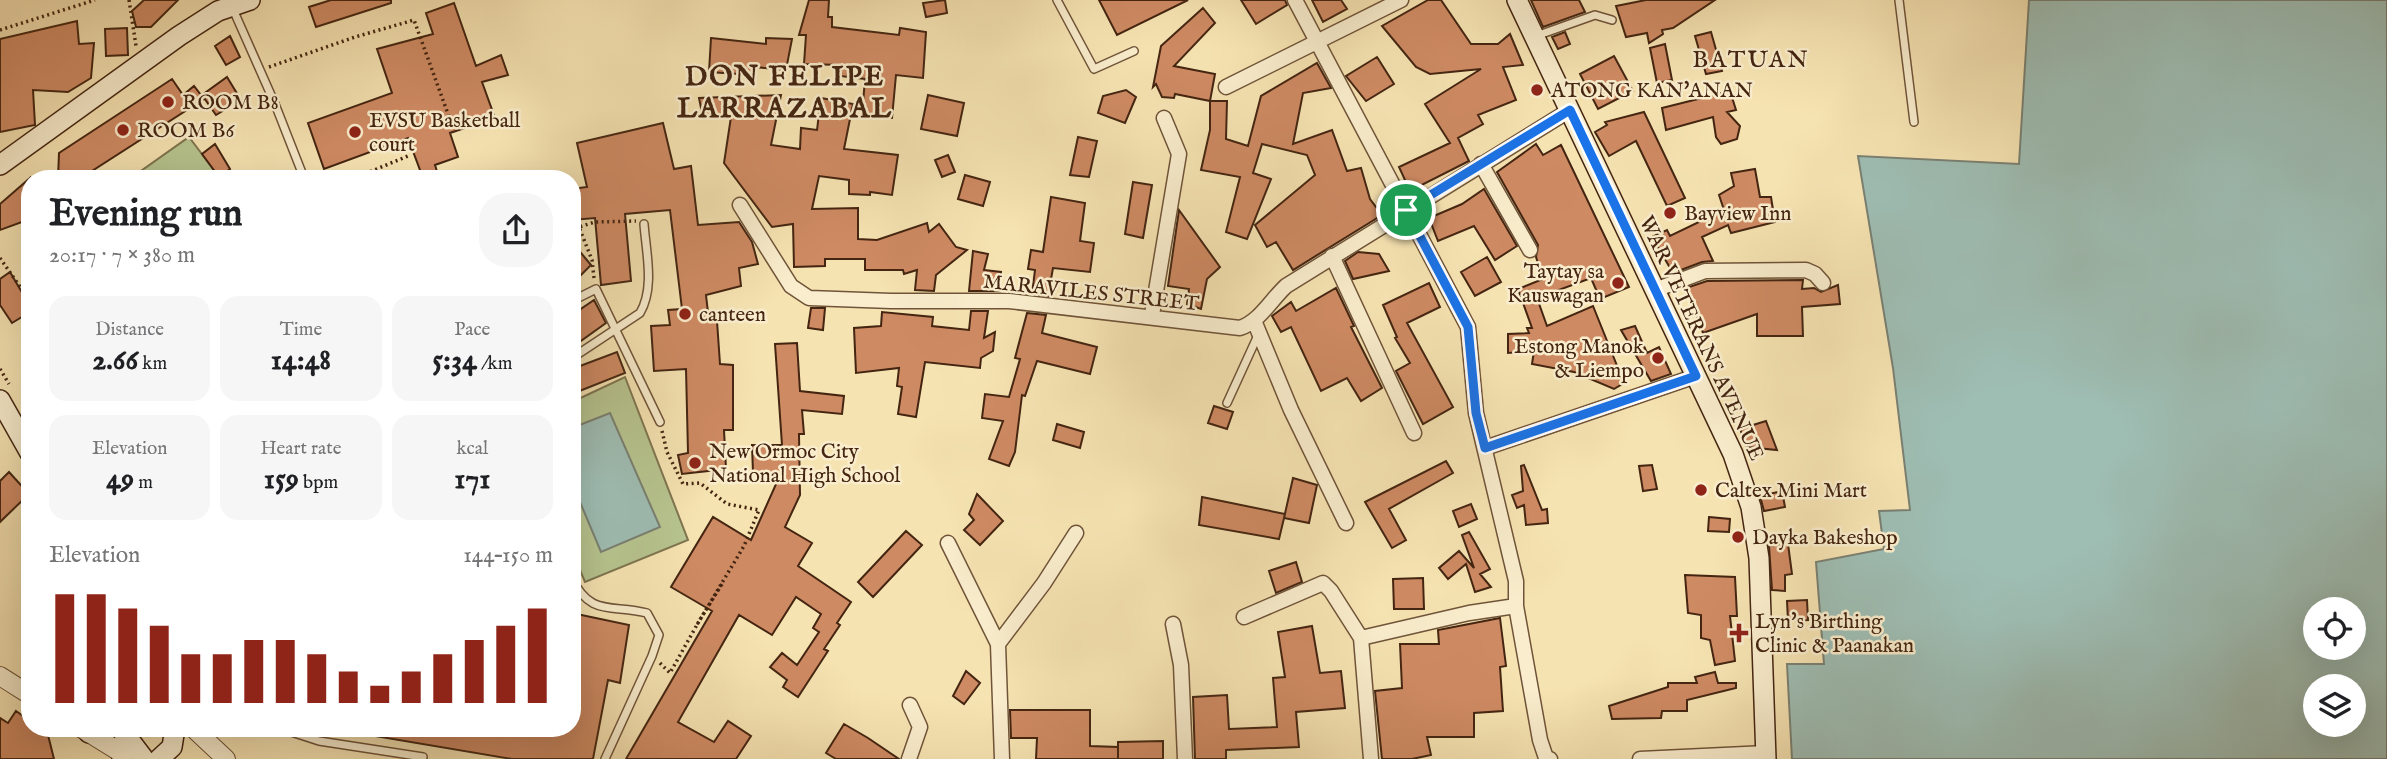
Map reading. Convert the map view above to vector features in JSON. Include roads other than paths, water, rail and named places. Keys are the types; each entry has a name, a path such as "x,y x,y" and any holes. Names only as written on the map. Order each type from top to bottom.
{"main road":[{"name":"WAR VETERANS AVENUE","path":"1517,0 1733,454 1751,507 1759,558 1766,756"},
{"path":"0,165 189,30 241,3"},
{"path":"0,400 21,437"},
{"path":"121,737 122,757 144,759"},
{"path":"127,737 144,759"},
{"path":"159,759 172,747 174,737"}],"street":[{"path":"1295,0 1468,327 1476,413 1516,581 1516,606 1540,740 1546,758 1550,759"},
{"path":"1226,87 1315,40 1401,0"},
{"path":"1346,523 1291,410 1257,328 1267,304 1286,286 1332,256 1570,110"},
{"path":"1152,315 1179,154 1164,118"},
{"path":"1481,164 1530,250"},
{"name":"MARAVILES STREET","path":"740,205 791,286 809,298 891,302 1009,300 1257,328"},
{"path":"1332,256 1415,433"},
{"path":"1655,290 1705,271 1730,269 1806,270 1815,274 1823,283"},
{"path":"1485,448 1696,376"},
{"path":"998,644 1044,583 1076,533"},
{"path":"948,544 998,644 1002,759"},
{"path":"1244,617 1323,583 1331,591 1361,638 1371,759"},
{"path":"1361,638 1469,613 1516,606"},
{"path":"1173,624 1181,665 1185,759"},
{"path":"0,676 21,689"},
{"path":"909,759 920,727 910,705"},
{"path":"95,737 122,757"},
{"path":"203,737 226,759"},
{"path":"1640,759 1766,756"}],"lane":[{"path":"1057,0 1094,69 1134,51"},
{"path":"1899,0 1914,122"},
{"path":"241,3 261,70 301,170"},
{"path":"1535,36 1595,15 1612,20"},
{"path":"581,352 640,313 646,303 649,284 644,224"},
{"path":"581,296 596,289 660,422"},
{"path":"1227,403 1257,328"},
{"path":"581,594 592,605 648,613 659,635 652,656 604,759"},
{"path":"307,737 423,757"}],"water":[{"path":"2029,0 2387,0 2387,759 1792,759 1787,664 1824,664 1816,562 1884,549 1879,511 1910,510 1893,368 1858,156 2019,164"},
{"path":"610,413 660,527 601,552 581,504 581,424"}],"place":[{"name":"ATONG KAN'ANAN","path":"1537,90"},
{"name":"ROOM B8","path":"168,102"},
{"name":"ROOM B6","path":"123,130"},
{"name":"EVSU Basketball court","path":"355,132"},
{"name":"Bayview Inn","path":"1670,213"},
{"name":"Taytay sa Kauswagan","path":"1618,283"},
{"name":"canteen","path":"685,314"},
{"name":"Estong Manok & Liempo","path":"1658,358"},
{"name":"New Ormoc City National High School","path":"695,463"},
{"name":"Caltex Mini Mart","path":"1701,490"},
{"name":"Dayka Bakeshop","path":"1738,537"},
{"name":"Lyn's Birthing Clinic & Paanakan","path":"1739,633"}],"district":[{"name":"BATUAN","path":"1751,59"},
{"name":"DON FELIPE LARRAZABAL","path":"785,91"}]}
